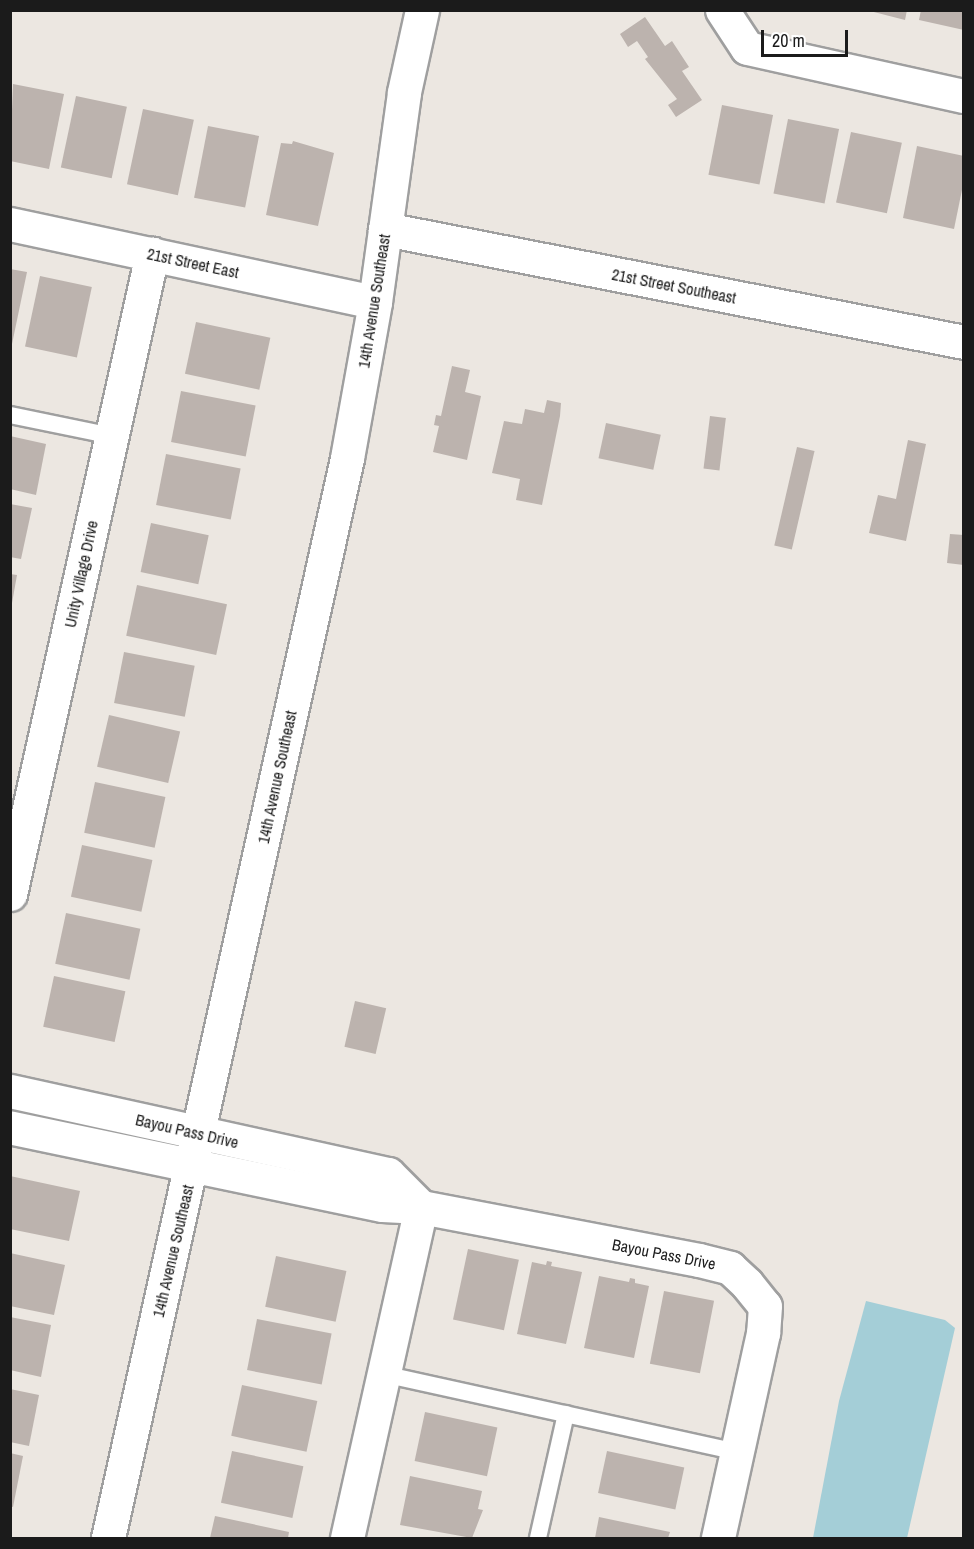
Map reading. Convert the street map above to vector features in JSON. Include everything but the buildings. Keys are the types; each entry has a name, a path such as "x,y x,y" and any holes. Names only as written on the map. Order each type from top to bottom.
{"street":[{"name":"14th Avenue Southeast","path":"108,1539 347,458 375,302 404,92 422,10"},
{"path":"722,10 747,48 963,96"},
{"name":"21st Street East","path":"10,224 375,302"},
{"name":"21st Street Southeast","path":"385,229 963,342"},
{"name":"Unity Village Drive","path":"10,894 152,254"},
{"name":"Bayou Pass Drive","path":"10,1091 388,1174 421,1207"},
{"name":"Bayou Pass Drive","path":"10,1127 382,1205 421,1207 730,1268 765,1306 764,1333 718,1539"},
{"path":"347,1539 421,1207"}],"lane":[{"path":"10,415 112,436"},
{"path":"383,1374 737,1452"},
{"path":"538,1539 566,1414"}],"water":[{"path":"866,1301 945,1320 955,1328 907,1538 813,1538 839,1401"}]}
